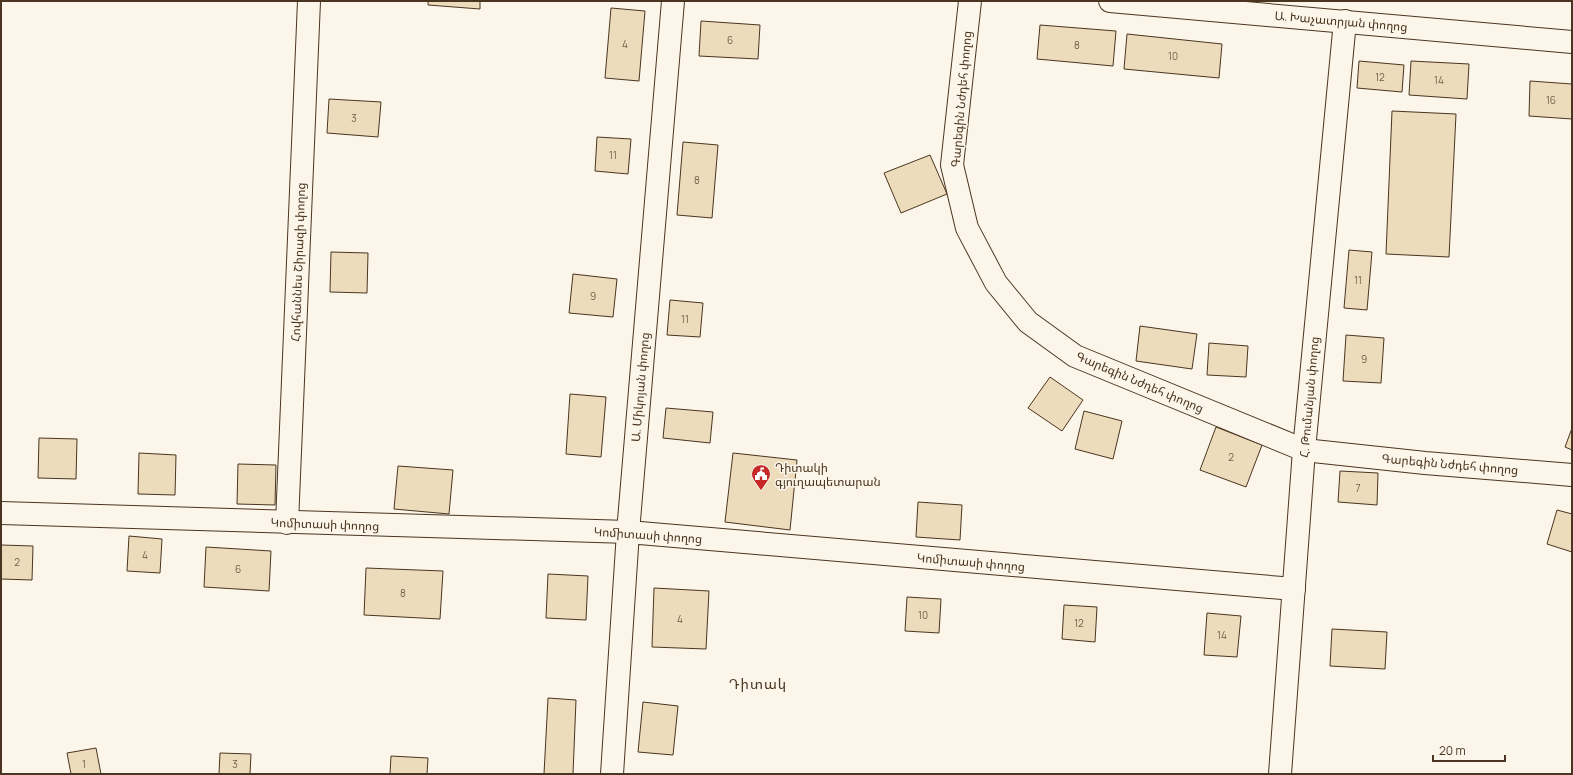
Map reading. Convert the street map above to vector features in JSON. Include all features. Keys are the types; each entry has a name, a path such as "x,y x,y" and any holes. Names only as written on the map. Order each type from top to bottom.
{"street":[{"name":"Հովհաննես Շիրազի փողոց","path":"287,523 309,1"},
{"name":"Ա. Միկոյան փողոց","path":"612,774 628,532 673,1"},
{"name":"Գարեգին Նժդեհ փողոց","path":"970,1 952,165 967,228 996,283 1028,322 1075,356 1304,450 1425,463 1572,475"},
{"name":"Ա. Խաչատրյան փողոց","path":"1110,1 1572,42"},
{"name":"Հ. Թումանյան փողոց","path":"1280,774 1304,450 1345,21"},
{"name":"Կոմիտասի փողոց","path":"1,513 287,523 628,532 1294,589"}],"building":[{"path":"428,1 480,1 480,9 428,5"},
{"path":"611,8 645,11 639,81 605,78"},
{"path":"701,21 760,25 758,59 699,56"},
{"path":"1040,25 1116,31 1113,66 1037,59"},
{"path":"1127,34 1222,44 1219,78 1124,69"},
{"path":"1359,61 1404,65 1402,92 1357,88"},
{"path":"1411,61 1469,64 1467,99 1409,95"},
{"path":"1530,81 1572,84 1572,119 1529,116"},
{"path":"329,99 381,102 378,137 327,133"},
{"path":"1392,111 1456,114 1449,257 1386,254"},
{"path":"597,137 631,139 628,174 595,171"},
{"path":"683,142 718,145 712,218 677,215"},
{"path":"930,155 947,194 901,213 884,173"},
{"path":"1349,250 1372,252 1367,310 1344,308"},
{"path":"331,252 368,253 367,293 330,292"},
{"path":"573,274 617,279 613,317 569,313"},
{"path":"670,300 703,303 700,337 667,335"},
{"path":"1140,326 1197,334 1192,369 1136,361"},
{"path":"1346,335 1384,338 1381,383 1343,381"},
{"path":"1209,343 1248,346 1246,377 1207,375"},
{"path":"1050,377 1083,400 1062,431 1028,408"},
{"path":"570,394 606,397 601,457 566,454"},
{"path":"666,408 713,412 710,443 663,438"},
{"path":"1084,411 1122,421 1113,459 1075,449"},
{"path":"1216,427 1262,445 1246,487 1200,470"},
{"path":"1572,428 1572,450 1565,447"},
{"path":"39,438 77,439 76,479 38,478"},
{"path":"139,453 176,455 175,495 138,494"},
{"path":"733,453 797,460 790,530 725,522"},
{"path":"238,464 276,465 275,505 237,504"},
{"path":"398,466 453,470 449,514 394,509"},
{"path":"1340,471 1378,473 1377,505 1338,502"},
{"path":"918,502 962,505 960,540 916,537"},
{"path":"1557,510 1572,514 1572,552 1547,544"},
{"path":"129,536 162,539 160,573 127,571"},
{"path":"1,545 33,546 32,580 1,579"},
{"path":"206,547 271,551 269,591 204,587"},
{"path":"366,568 443,571 440,619 364,615"},
{"path":"548,574 588,576 586,620 546,618"},
{"path":"654,588 709,591 706,649 652,647"},
{"path":"907,597 941,599 939,633 905,631"},
{"path":"1064,605 1097,607 1095,642 1062,639"},
{"path":"1207,613 1241,616 1237,657 1204,655"},
{"path":"1332,629 1387,632 1385,669 1330,666"},
{"path":"548,698 576,700 573,774 544,774"},
{"path":"643,702 678,706 673,755 638,752"},
{"path":"96,748 101,774 71,774 67,753"},
{"path":"220,753 251,754 250,774 219,774"},
{"path":"391,756 428,758 427,774 390,774"}],"place":[{"name":"Դիտակի գյուղապետարան","path":"761,491"}],"district":[{"name":"Դիտակ","path":"758,683"}]}
